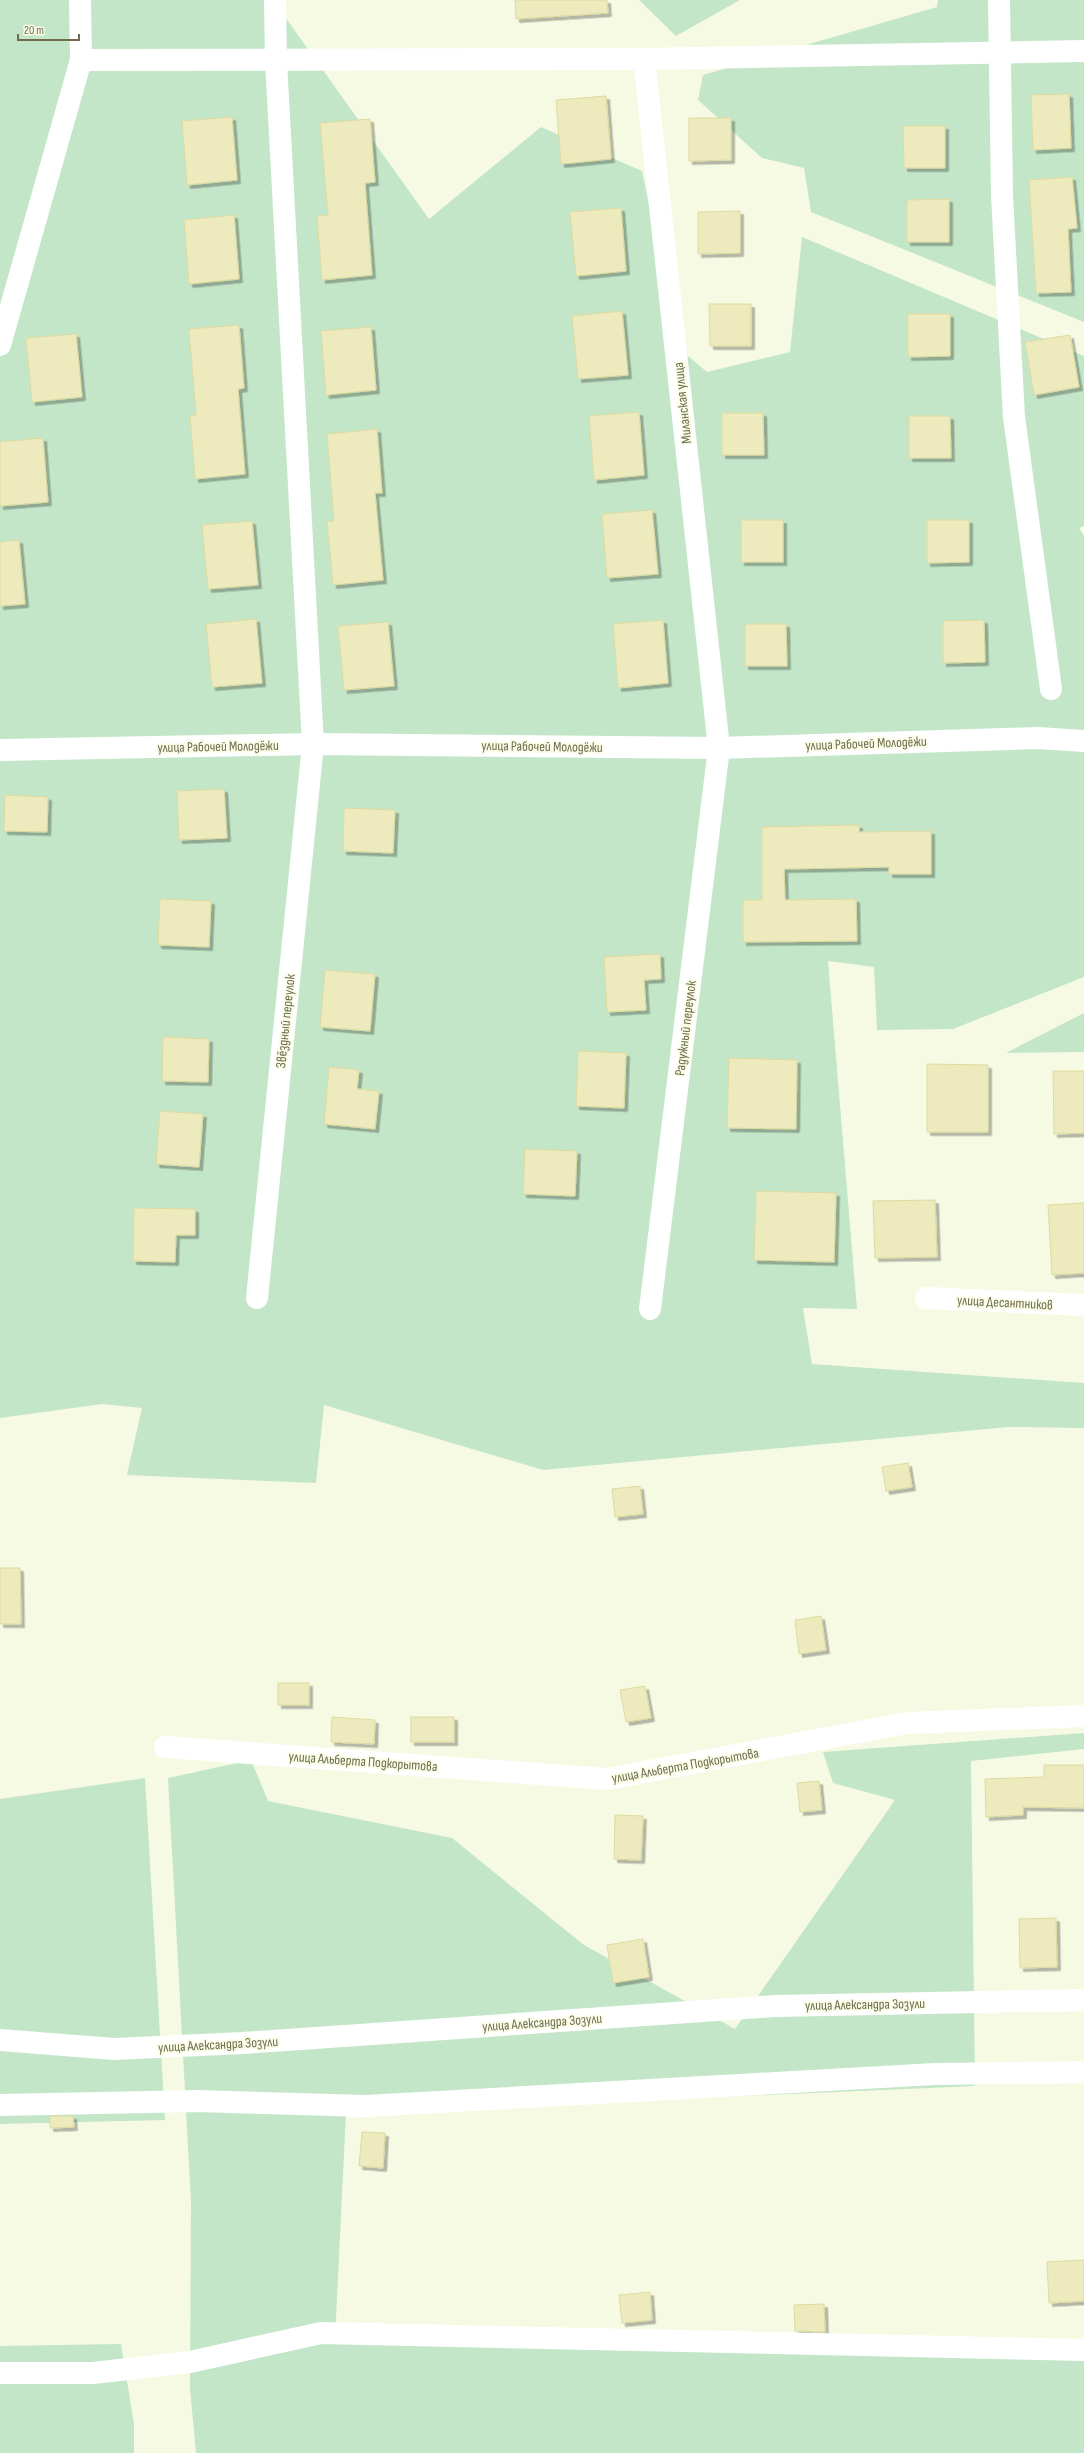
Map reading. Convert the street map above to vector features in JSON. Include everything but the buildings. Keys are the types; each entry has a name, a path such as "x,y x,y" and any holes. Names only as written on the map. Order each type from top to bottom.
{"street":[{"path":"0,345 81,60 80,0"},
{"name":"Звёздный переулок","path":"257,1298 313,744 276,61 275,0"},
{"path":"999,0 1002,204 1014,417 1051,689"},
{"path":"81,60 276,61 644,59 1084,51"},
{"name":"Миланская улица","path":"644,59 719,748"},
{"name":"улица Рабочей Молодёжи","path":"0,750 313,744 719,748 1038,738 1084,741"},
{"name":"Радужный переулок","path":"650,1309 719,748"},
{"name":"улица Десантников","path":"926,1298 1084,1305"},
{"name":"улица Альберта Подкорытова","path":"165,1747 608,1779 908,1723 1084,1716"},
{"name":"улица Александра Зозули","path":"0,2040 114,2049 251,2043 775,2006 1084,2000"},
{"path":"0,2105 197,2101 366,2106 935,2074 1084,2072"},
{"path":"0,2373 93,2373 190,2362 321,2333 1084,2350"}],"green space":[{"path":"0,0 273,0 429,219 541,127 642,171 663,272 664,336 707,372 790,352 802,237 1084,356 1084,526 1079,528 1084,536 1084,977 953,1029 877,1030 874,967 828,961 857,1309 803,1308 812,1364 1084,1383 1084,1428 1009,1427 543,1470 324,1405 316,1483 127,1475 142,1408 102,1404 0,1418"},
{"path":"639,0 740,0 676,36"},
{"path":"938,0 1084,0 1084,322 811,212 804,168 762,158 698,100 703,75 937,7"},
{"path":"1084,1013 1084,1052 1006,1053"},
{"path":"1084,1733 1084,1749 971,1761 975,2086 346,2113 335,2339 1084,2344 1084,2453 196,2453 190,2389 191,2202 168,1778 251,1760 268,1801 452,1838 584,1945 735,2029 895,1800 833,1783 823,1752"},
{"path":"145,1778 165,2120 0,2124 0,1799"},
{"path":"121,2344 134,2424 134,2453 0,2453 0,2346"}]}
